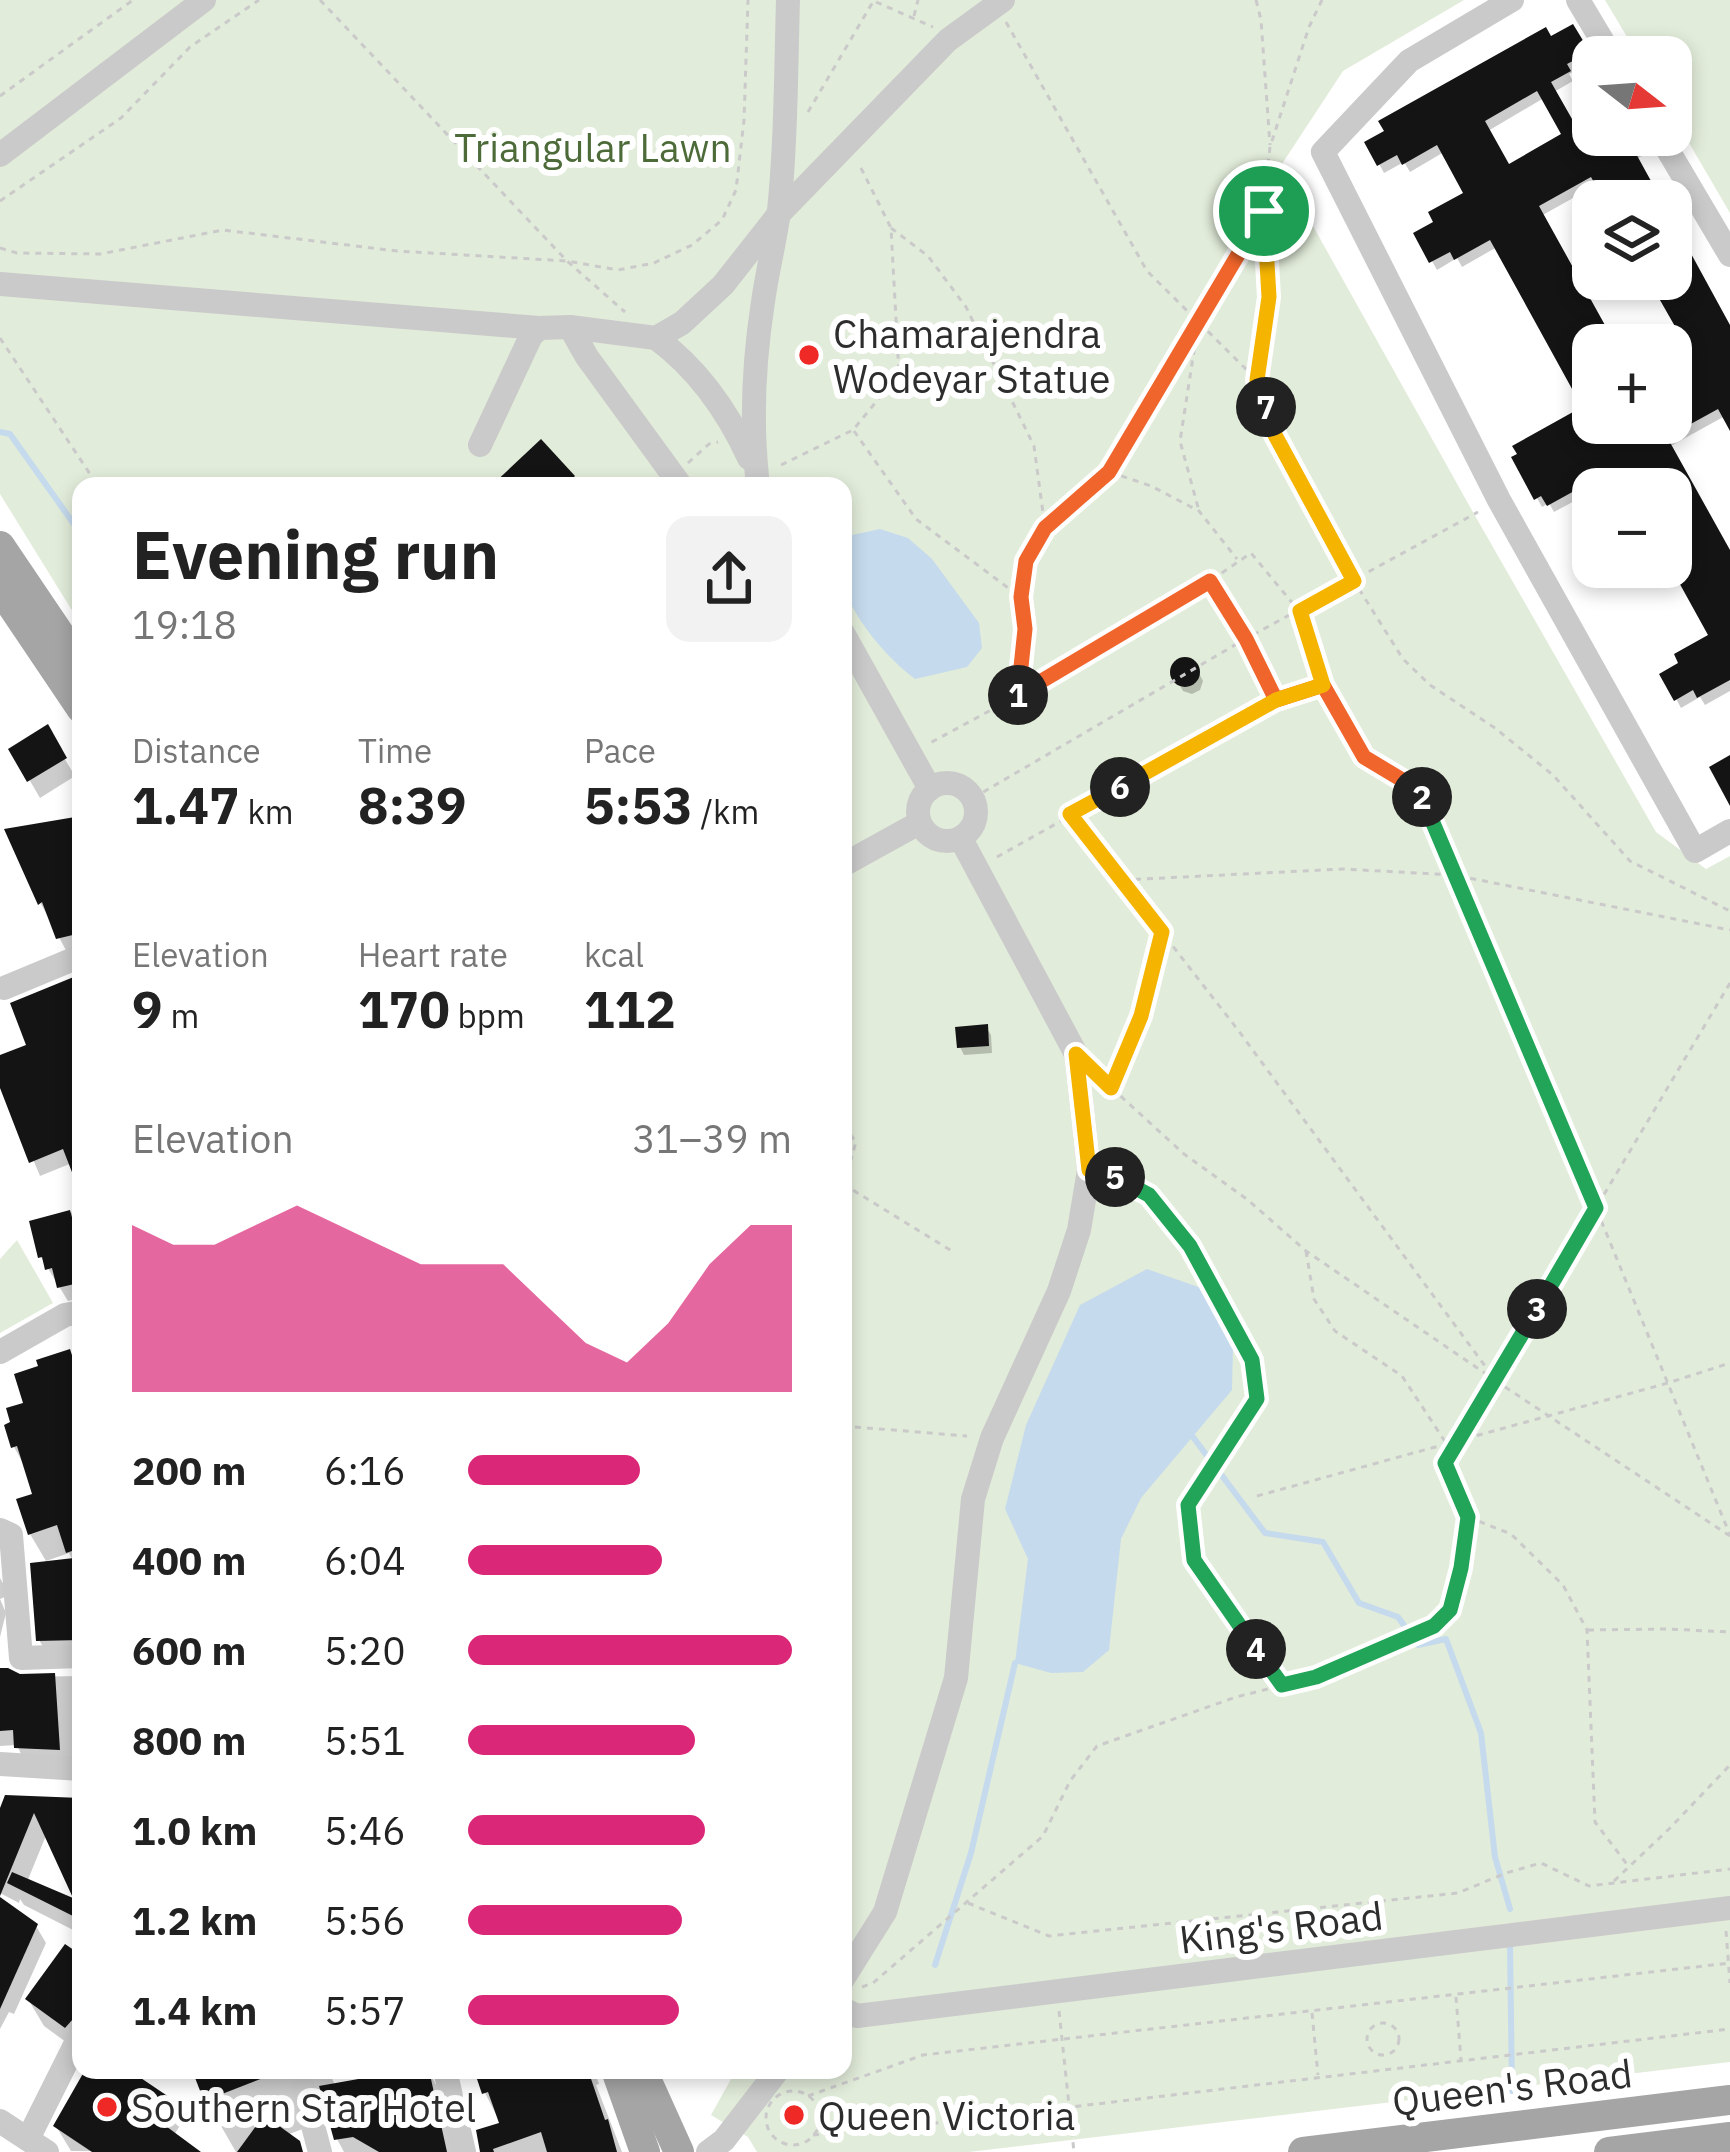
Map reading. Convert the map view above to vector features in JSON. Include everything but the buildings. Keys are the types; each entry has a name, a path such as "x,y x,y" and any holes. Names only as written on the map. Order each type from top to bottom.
{"main road":[{"path":"0,546 72,653"},
{"path":"0,589 72,695"},
{"path":"619,2079 645,2152"},
{"path":"646,2079 679,2152"},
{"name":"Queen's Road","path":"1303,2152 1730,2100"},
{"name":"Queen's Road","path":"1609,2152 1730,2137"}],"street":[{"path":"0,155 204,0"},
{"path":"759,477 753,440 755,375 778,215 788,0"},
{"path":"1512,0 1409,62 1323,152 1499,500 1695,851 1730,831"},
{"path":"1578,0 1599,36"},
{"path":"656,338 682,323 723,285 778,215 948,40 999,2"},
{"path":"1671,156 1730,255"},
{"path":"0,284 570,327 656,338 681,357 730,417 758,477"},
{"path":"570,327 674,477"},
{"path":"480,446 538,328"},
{"path":"852,649 930,789"},
{"path":"946,782 957,784 973,798 975,822 961,839 938,841 919,823 919,803 930,789 946,782"},
{"path":"852,860 919,823"},
{"path":"852,1981 885,1912 956,1678 973,1499 992,1438 1059,1291 1078,1230 1089,1170 1076,1054 961,839"},
{"path":"4,988 72,960"},
{"path":"0,1352 72,1314"},
{"path":"0,1530 11,1535 21,1658 72,1656"},
{"path":"0,1764 72,1768"},
{"name":"King's Road","path":"852,2004 857,2016 1727,1908"},
{"path":"0,2121 38,2145 72,2056"},
{"path":"447,2079 464,2152"},
{"path":"708,2152 724,2140 771,2079"},
{"path":"303,2089 320,2152"}],"path":[{"path":"0,96 133,0"},
{"path":"0,201 121,118 190,47 259,0"},
{"path":"320,0 567,261 656,338"},
{"path":"0,248 17,253 100,254 223,230 397,251 567,261 618,270 655,262 692,245 722,220 736,190 748,0"},
{"path":"805,116 874,0 938,29 948,40"},
{"path":"913,18 918,0"},
{"path":"1256,0 1270,147 1264,211 1269,297 1257,380 1275,435 1354,581 1403,659 1430,685 1495,728 1553,775 1630,861 1730,911"},
{"path":"1270,147 1322,0"},
{"path":"999,2 1147,271 1257,380"},
{"path":"767,477 853,430 899,374 891,228 858,160"},
{"path":"1018,696 1026,561 1045,528 1109,472 1264,211"},
{"path":"891,228 928,256 966,307 1034,446 1045,528"},
{"path":"1198,322 1180,441 1199,511 1238,560"},
{"path":"0,338 92,477"},
{"path":"853,430 916,519 1021,597"},
{"path":"680,477 709,443 718,442"},
{"path":"1109,472 1151,486 1199,511"},
{"path":"973,798 1246,639 1499,500"},
{"path":"928,744 1018,696 1250,553 1300,611 1323,685 1364,757 1419,790 1730,1536"},
{"path":"1210,581 1276,700"},
{"path":"993,859 1276,700 1323,685"},
{"path":"1070,814 1252,1048 1496,1381"},
{"path":"1121,880 1342,869 1454,874 1730,930"},
{"path":"1111,1088 1141,1016 1162,932"},
{"path":"852,1990 873,1983 1042,1836 1070,1781 1097,1746 1236,1697 1316,1677 1434,1626 1450,1610 1468,1517 1445,1463 1730,983"},
{"path":"1076,1054 1184,1154 1248,1200 1306,1251 1730,1536"},
{"path":"1089,1170 1099,1169 1149,1195 1190,1246 1252,1360 1257,1399 1188,1505 1194,1560 1282,1685"},
{"path":"852,1190 955,1253"},
{"path":"1306,1251 1314,1300 1335,1331 1402,1376 1447,1444"},
{"path":"1257,1496 1730,1363"},
{"path":"852,1427 992,1438"},
{"path":"1468,1517 1511,1534 1563,1585 1587,1630 1595,1822 1629,1867"},
{"path":"1587,1630 1730,1632"},
{"path":"1613,1882 1730,1766"},
{"path":"967,1902 1049,1936 1458,1893 1541,1863 1589,1886 1730,1869"},
{"path":"1727,1908 1730,1983"},
{"path":"808,2096 923,2055 1729,1963"},
{"path":"1058,1991 1074,2152"},
{"path":"1456,1995 1461,2061"},
{"path":"1312,2012 1318,2078"},
{"path":"1387,2024 1396,2030 1398,2045 1390,2053 1371,2050 1366,2041 1372,2026 1387,2024"},
{"path":"813,2135 1730,2029"},
{"path":"786,2092 808,2096 819,2115 813,2135 805,2143 783,2144 767,2128 769,2105 786,2092"}],"green space":[{"name":"Triangular Lawn","path":"0,0 1464,0 1343,71 1280,167 1656,832 1706,869 1730,856 1730,2062 969,2152 757,2152 748,2137 711,2115 731,2079 852,2079 852,477 72,477 72,610 0,494"},
{"path":"1605,0 1730,0 1730,213 1692,148 1692,36 1626,36"},
{"path":"17,1240 53,1303 0,1333 0,1259"}],"water":[{"path":"880,529 908,538 932,559 979,623 982,648 967,667 915,679 882,648 852,604 852,535"},
{"path":"1147,1269 1201,1288 1233,1345 1232,1390 1141,1498 1121,1539 1109,1650 1083,1672 1051,1673 1015,1663 1028,1559 1005,1509 1026,1425 1080,1305"}],"waterway":[{"path":"0,432 10,434 72,521"},
{"path":"1193,1437 1265,1533 1323,1542 1359,1603 1398,1617 1418,1645 1446,1639 1481,1733 1495,1857 1510,1909"},
{"path":"935,1965 971,1853 1015,1663"},
{"path":"1510,1945 1512,2091"}],"place":[{"name":"Chamarajendra Wodeyar Statue","path":"809,355"},
{"name":"Southern Star Hotel","path":"107,2107"},
{"name":"Queen Victoria","path":"794,2115"}],"route":[{"path":"1264,211 1109,472 1045,528 1026,561 1018,696 1210,581 1276,700 1323,685 1364,757 1419,790 1596,1208 1445,1463 1468,1517 1450,1610 1434,1626 1316,1677 1282,1685 1194,1560 1188,1505 1257,1399 1252,1360 1190,1246 1149,1195 1099,1169 1089,1170 1076,1054 1111,1088 1141,1016 1162,932 1070,814 1276,700 1323,685 1300,611 1354,581 1275,435 1257,380 1269,297 1264,211"}]}
